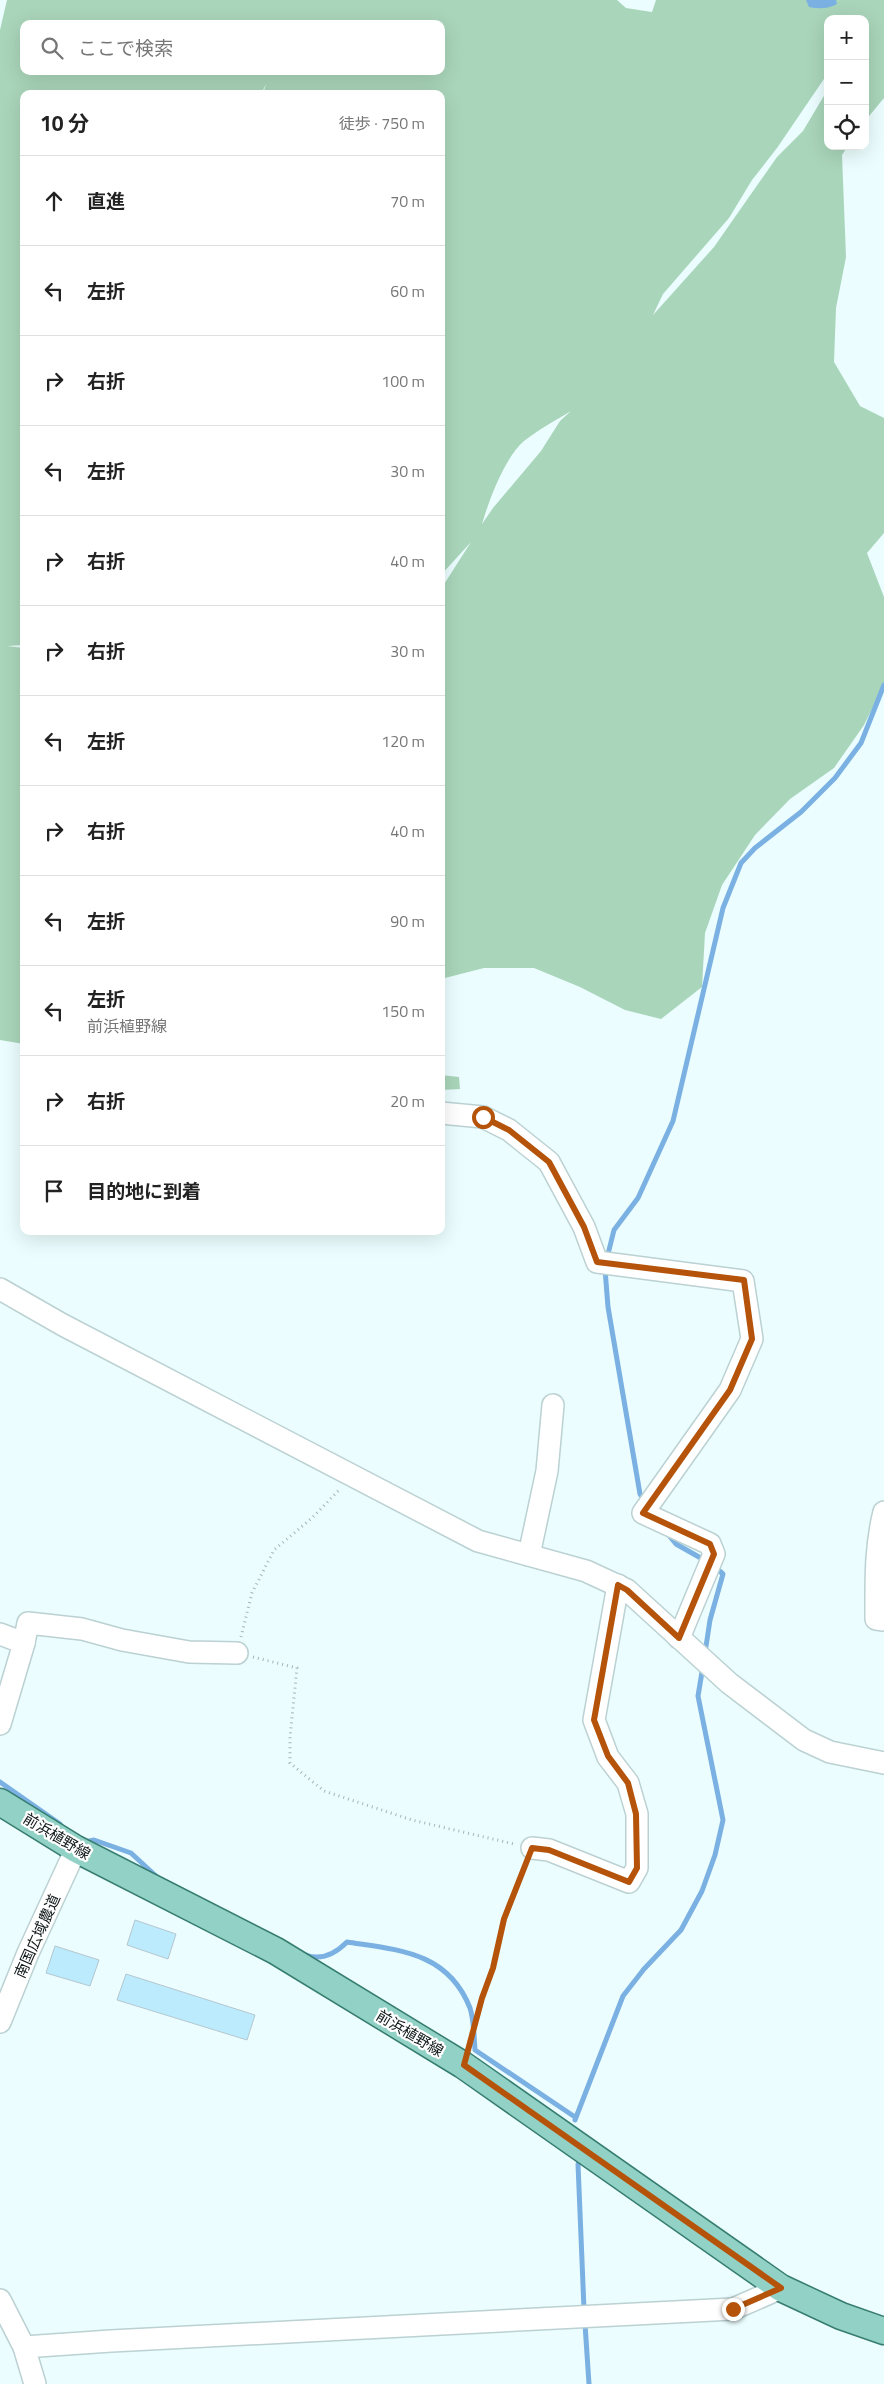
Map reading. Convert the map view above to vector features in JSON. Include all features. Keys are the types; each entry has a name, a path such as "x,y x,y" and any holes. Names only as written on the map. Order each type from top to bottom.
{"main road":[{"name":"前浜植野線","path":"0,1802 76,1850 276,1951 464,2065 781,2288 841,2316 884,2331"}],"street":[{"path":"445,1113 483,1117 509,1130 549,1162 584,1227 597,1262 744,1280 752,1339 730,1390 643,1513 710,1544 714,1554 679,1638"},
{"path":"0,1289 63,1325 478,1541 586,1571 618,1585 627,1590 728,1683 804,1740 830,1752 884,1763"},
{"path":"529,1555 547,1471 554,1405"},
{"path":"884,1512 879,1532 876,1562 876,1619 884,1620"},
{"path":"532,1848 549,1850 629,1882 637,1868 636,1814 628,1783 608,1756 594,1720 618,1585"},
{"path":"0,1724 28,1623 82,1629 122,1640 189,1652 237,1653"},
{"path":"0,1634 24,1643"},
{"name":"南国広域農道","path":"0,2022 28,1953 76,1850"},
{"path":"24,2347 733,2309 781,2288"},
{"path":"0,2300 24,2347 35,2384"}],"path":[{"path":"352,1475 314,1517 274,1550 252,1593 237,1653 297,1668 290,1737 290,1763 324,1791 412,1820 532,1848 504,1919 493,1968 482,1998 464,2065"}],"green space":[{"path":"7,0 617,0 626,8 652,12 656,0 884,0 884,98 869,116 869,15 824,15 824,79 777,148 752,180 729,218 663,294 653,315 714,247 777,157 803,131 824,96 824,150 845,150 842,155 846,257 836,308 834,362 860,406 884,418 884,533 867,553 884,597 884,685 864,725 834,768 790,799 755,835 722,885 705,933 702,987 661,1019 625,1010 580,987 534,968 484,968 445,978 445,583 471,542 445,571 445,90 264,90 266,84 263,90 20,90 20,645 7,646 20,648 20,1043 0,1040 0,30","holes":["571,411 560,421 541,451 493,508 482,524 498,480 517,448 535,433"]},
{"path":"445,1075 459,1077 460,1089 445,1090"}],"water":[{"path":"806,0 836,0 837,4 827,8 813,8 809,7"}],"building":[{"path":"135,1920 176,1934 168,1959 127,1945"},
{"path":"55,1946 99,1960 90,1986 46,1973"},
{"path":"126,1974 255,2015 247,2040 117,2000"}],"waterway":[{"path":"607,1258 614,1230 638,1198 673,1121 723,908 741,863 755,848 801,812 835,778 861,743 884,685"},
{"path":"605,1269 608,1307 640,1494 645,1502"},
{"path":"667,1533 676,1544 706,1561"},
{"path":"705,1653 710,1620 723,1574 715,1567"},
{"path":"575,2120 623,1996 644,1969 681,1930 702,1891 715,1855 723,1820 698,1696 703,1666"},
{"path":"0,1782 60,1824"},
{"path":"85,1842 94,1840 131,1853 157,1877"},
{"path":"306,1955 312,1957 328,1955 338,1950 347,1942 403,1952 420,1957 435,1965 449,1975 461,1989 470,2008 475,2050 575,2117"},
{"path":"578,2164 584,2309"},
{"path":"585,2324 589,2384"}],"route":[{"path":"483,1117 509,1130 549,1162 584,1227 597,1262 744,1280 752,1339 730,1390 643,1513 710,1544 714,1554 679,1638 627,1590 618,1585 594,1720 608,1756 628,1783 636,1814 637,1868 629,1882 549,1850 532,1848 504,1919 493,1968 482,1998 464,2065 781,2288 733,2309"}]}
